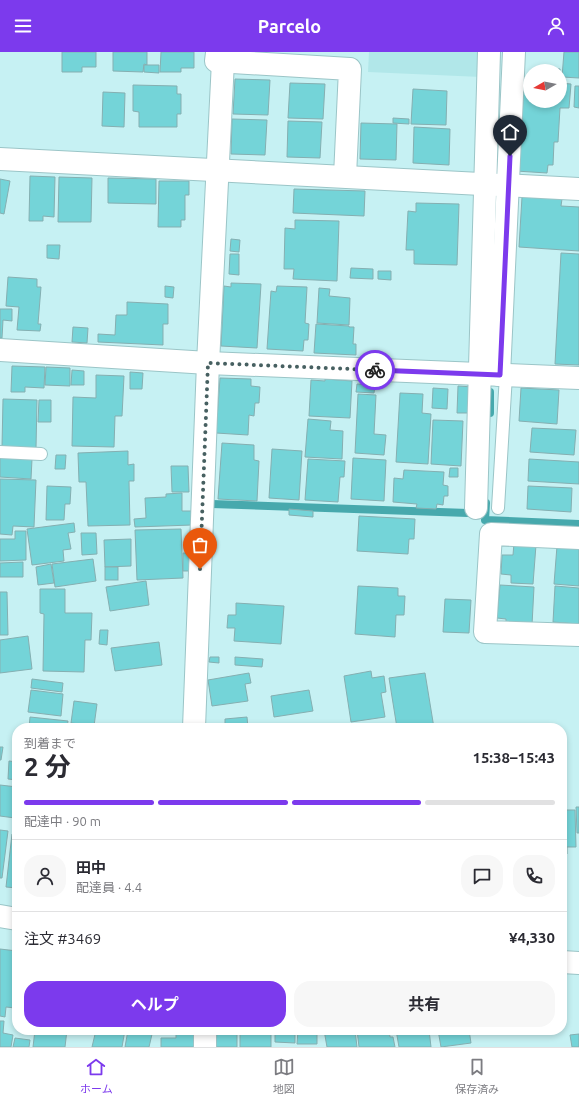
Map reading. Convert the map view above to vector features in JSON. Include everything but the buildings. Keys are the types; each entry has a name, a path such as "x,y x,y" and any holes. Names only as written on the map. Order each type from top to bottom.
{"street":[{"path":"489,52 486,183 495,375"},
{"path":"476,508 495,375 508,186 514,52"},
{"path":"194,723 208,363 218,170 220,57 350,68 345,176"},
{"path":"0,159 486,183 508,186 579,188"},
{"path":"0,350 208,363 579,378"},
{"path":"579,538 491,534 485,632 579,636"},
{"path":"0,916 12,918"},
{"path":"567,962 579,963"},
{"path":"205,1035 205,1047"}],"lane":[{"path":"495,375 498,508"},
{"path":"0,452 41,454"}],"shaded area":[{"path":"369,52 482,52 481,77 368,72"}],"waterway":[{"path":"490,392 490,413"},
{"path":"486,503 485,520 579,524"},
{"path":"212,504 468,513"}],"way so far":[{"path":"200,569 208,363 375,370"}],"route":[{"path":"375,370 500,375 510,156"}]}
